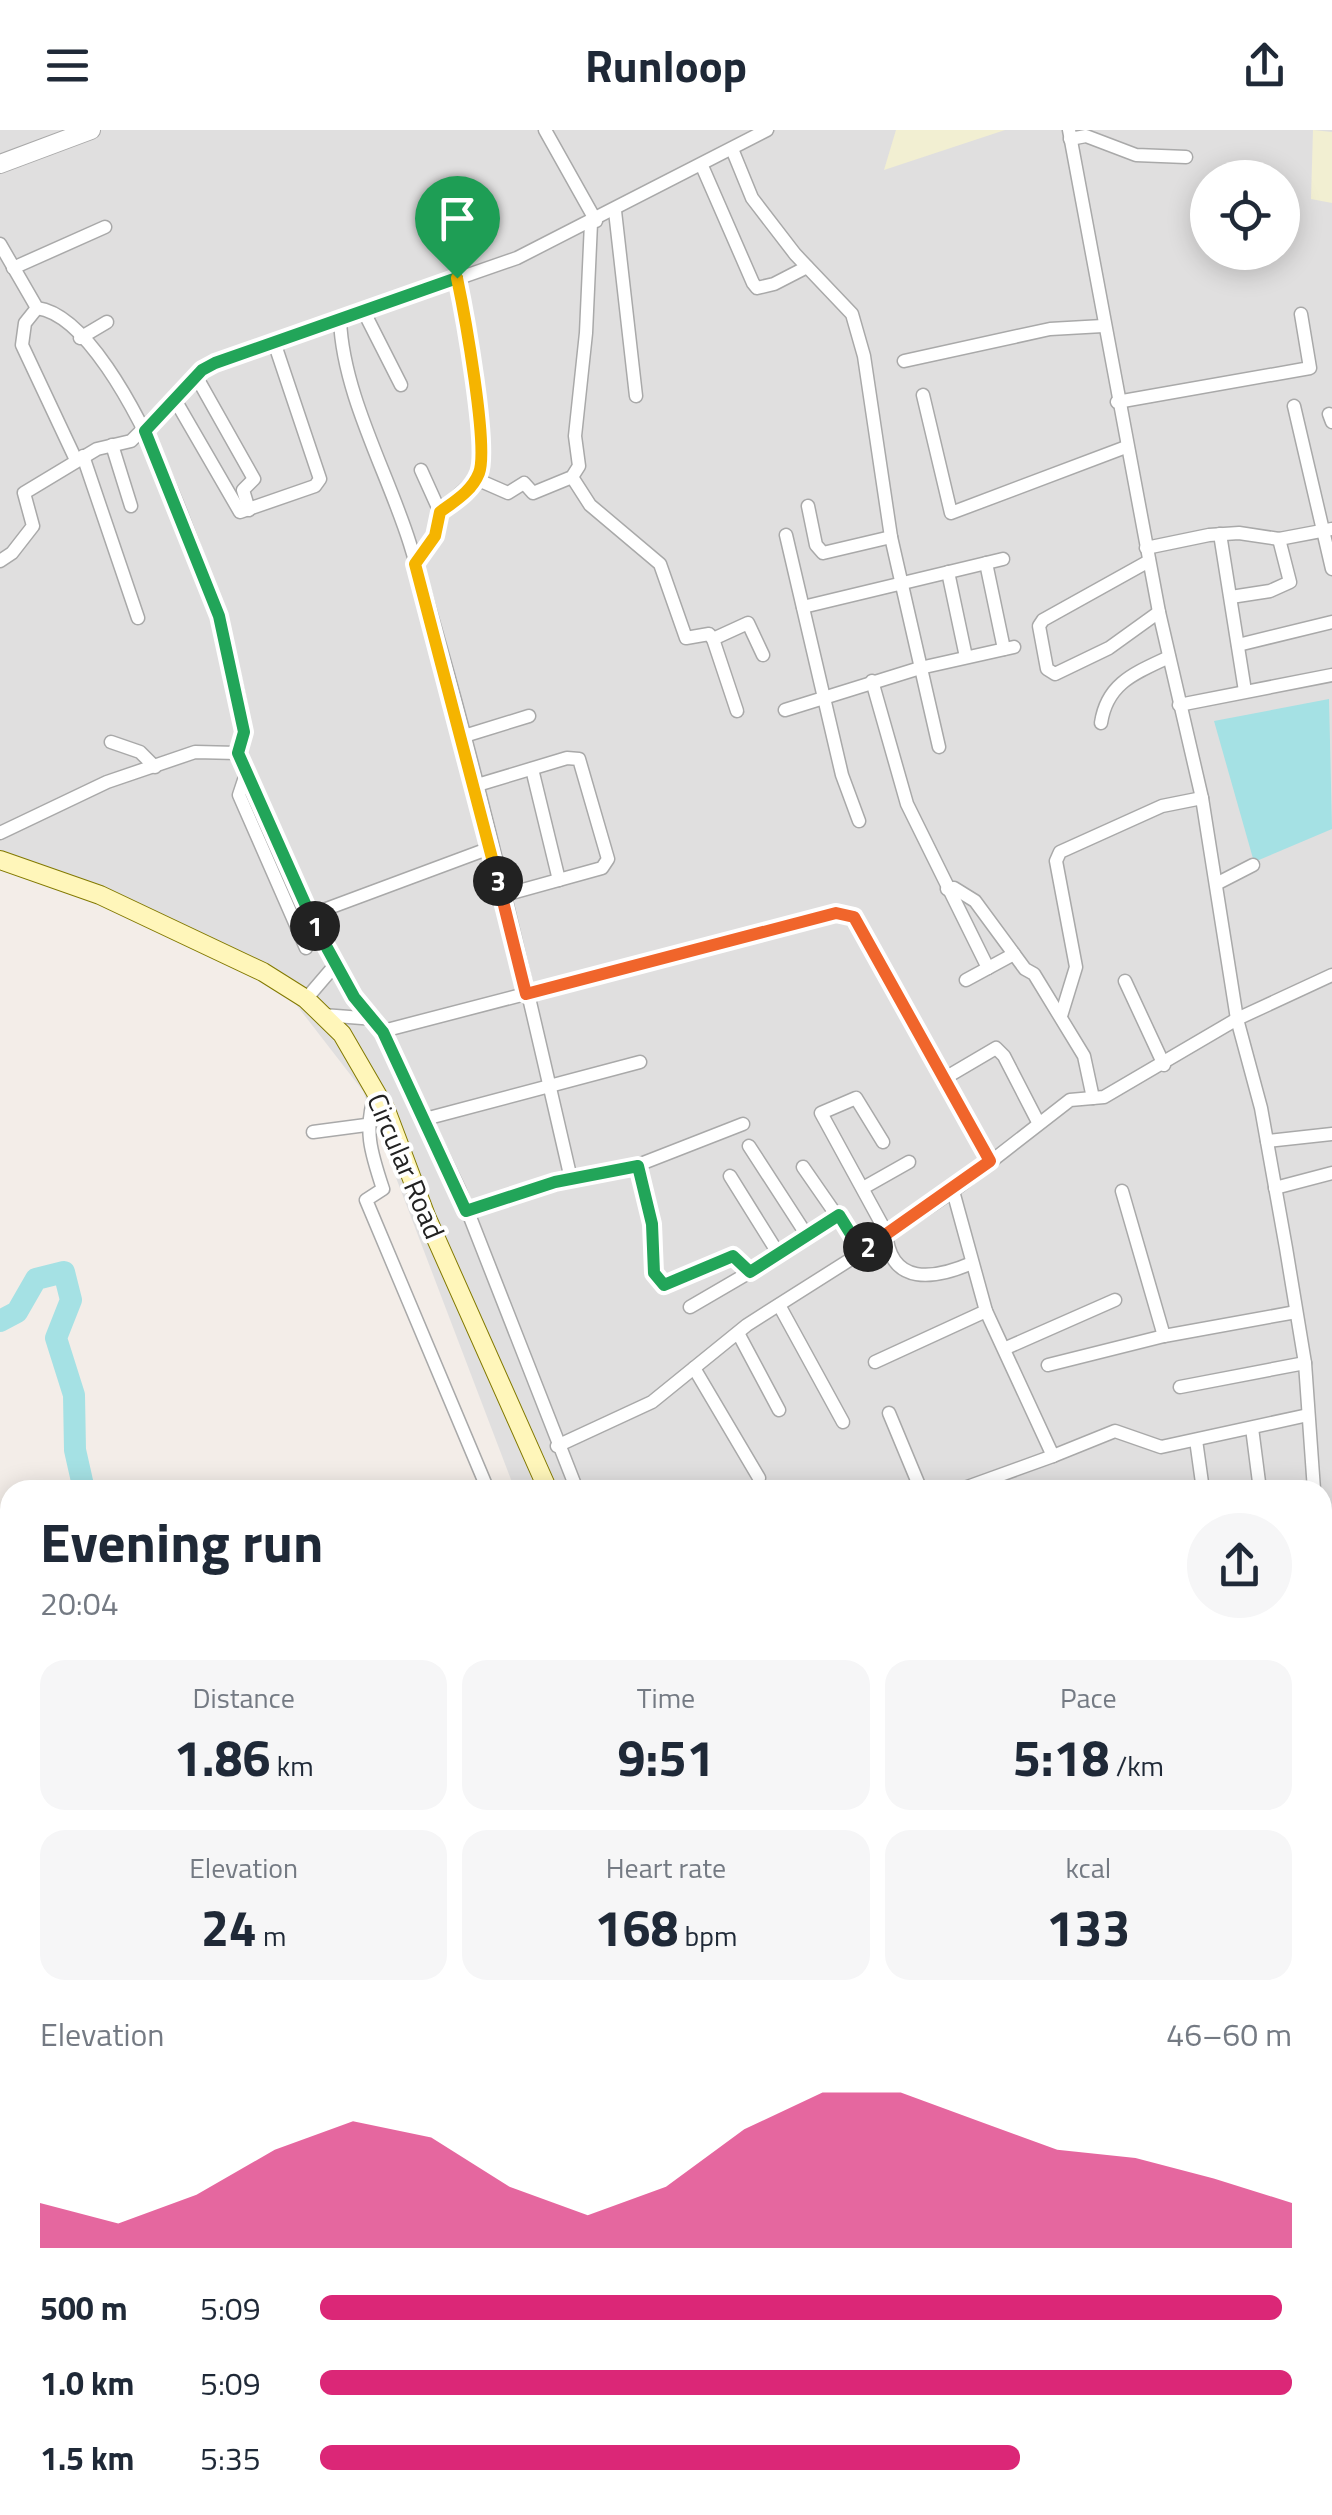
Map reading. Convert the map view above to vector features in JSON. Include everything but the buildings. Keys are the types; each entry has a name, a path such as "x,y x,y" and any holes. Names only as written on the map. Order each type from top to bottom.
{"main road":[{"name":"Circular Road","path":"2,858 100,895 263,972 306,999 342,1034 376,1092 544,1480"}],"street":[{"path":"0,164 91,130"},
{"path":"476,480 508,492 524,483 533,493 572,477 579,466 574,436 594,222 545,130"},
{"path":"0,560 12,553 32,526 24,493 80,458 145,431 196,376 215,363 517,258 594,222 767,130"},
{"path":"1186,157 1136,154 1070,134 1117,402 1159,612 1202,798 1237,1020 1267,1141 1304,1364 1313,1480"},
{"path":"732,150 752,198 807,268 852,314 891,537 939,747"},
{"path":"702,166 757,288 807,268"},
{"path":"615,211 636,396"},
{"path":"14,268 105,227"},
{"path":"0,244 37,308 62,316 114,377 145,431 219,616 244,732 238,753 246,774 310,916 354,997 383,1032 426,1119 572,1480"},
{"path":"440,512 476,480 481,468 476,404 457,278"},
{"path":"37,308 26,323 22,345 80,458 138,618"},
{"path":"364,312 402,385"},
{"path":"1117,402 1310,368 1300,314"},
{"path":"340,320 370,443 415,564 462,737 572,1179"},
{"path":"80,338 107,322"},
{"path":"904,361 1050,328 1103,326"},
{"path":"174,398 238,509 249,510 319,483 274,342"},
{"path":"196,376 254,478 243,490 249,510"},
{"path":"924,394 952,513 1126,447"},
{"path":"1294,406 1328,530 1332,570"},
{"path":"112,445 131,506"},
{"path":"415,564 435,536 440,512 421,470"},
{"path":"572,477 590,504 660,564 686,638 709,634 714,639 736,711"},
{"path":"808,506 816,544 823,553 891,537"},
{"path":"1159,612 1109,648 1055,674 1046,670 1039,626 1044,620 1148,555 1220,534 1280,539 1328,530"},
{"path":"1220,534 1245,690"},
{"path":"786,535 823,698 859,821"},
{"path":"1230,597 1270,591 1290,582 1280,539"},
{"path":"803,607 1003,559"},
{"path":"786,710 872,681 1009,648 986,562"},
{"path":"948,572 966,658"},
{"path":"714,639 748,622 763,656"},
{"path":"1238,645 1332,622"},
{"path":"1101,723 1107,695 1117,684 1169,657"},
{"path":"1180,705 1332,675"},
{"path":"872,681 891,758 947,889 988,968"},
{"path":"462,737 529,716"},
{"path":"111,742 140,752 155,768"},
{"path":"0,832 107,782 195,752 238,753"},
{"path":"474,786 567,758 579,759 608,859 602,868 502,896"},
{"path":"532,768 560,880"},
{"path":"246,774 239,795 306,948"},
{"path":"1061,1016 1076,967 1056,861 1060,852 1162,806 1202,798"},
{"path":"310,916 490,848"},
{"path":"1218,883 1253,865"},
{"path":"947,889 954,888 975,902 1034,974 1084,1056 1093,1098"},
{"path":"383,1032 836,913 854,917 990,1161"},
{"path":"966,980 1014,954"},
{"path":"306,999 336,964"},
{"path":"557,1446 652,1402 738,1333 953,1191 1070,1100 1104,1098 1237,1020 1332,975"},
{"path":"1125,982 1164,1065"},
{"path":"323,1016 374,1019"},
{"path":"946,1078 996,1048 1004,1056 1038,1122"},
{"path":"426,1119 640,1062"},
{"path":"376,1092 366,1125 383,1189 366,1200 484,1480"},
{"path":"883,1142 856,1098 821,1113 886,1232 887,1248 896,1263 916,1275 939,1278 972,1263"},
{"path":"466,1211 572,1179 638,1166 743,1124"},
{"path":"313,1132 366,1125"},
{"path":"1267,1141 1332,1134"},
{"path":"748,1146 806,1234"},
{"path":"863,1188 909,1162"},
{"path":"638,1166 652,1224 658,1282 664,1285 733,1256 750,1272"},
{"path":"804,1167 862,1252"},
{"path":"1275,1188 1332,1173"},
{"path":"730,1176 778,1252"},
{"path":"953,1191 986,1311 1052,1456"},
{"path":"1122,1191 1164,1336"},
{"path":"690,1307 839,1215"},
{"path":"1006,1348 1115,1300"},
{"path":"778,1305 843,1422"},
{"path":"875,1362 986,1311"},
{"path":"1048,1365 1164,1336 1296,1312"},
{"path":"738,1333 779,1410"},
{"path":"1180,1387 1304,1364"},
{"path":"694,1368 759,1478"},
{"path":"889,1413 917,1480"},
{"path":"986,1480 1114,1431 1161,1447 1308,1415"},
{"path":"1252,1428 1259,1480"},
{"path":"1196,1440 1202,1480"}],"shaded area":[{"path":"0,130 1332,130 1332,1480 511,1480 363,1091 264,963 0,868"},
{"path":"896,130 1005,130 884,170"},
{"path":"1313,130 1332,132 1332,203 1311,199"}],"water":[{"path":"1329,699 1332,829 1254,862 1214,721"}],"waterway":[{"path":"0,1321 17,1312 36,1279 64,1272 71,1300 56,1338 74,1395 75,1450 82,1480"}],"route":[{"path":"457,278 471,354 481,468 463,495 440,512 435,536 415,564 526,994 659,956 718,946 836,913 854,917 990,1161 953,1191 886,1232 862,1252 839,1215 750,1272 738,1255 700,1266 664,1285 654,1273 652,1224 638,1166 555,1182 466,1211 383,1032 354,997 324,945 246,774 238,753 244,739 240,707 219,616 200,559 145,431 202,370 215,363 457,278"}]}
